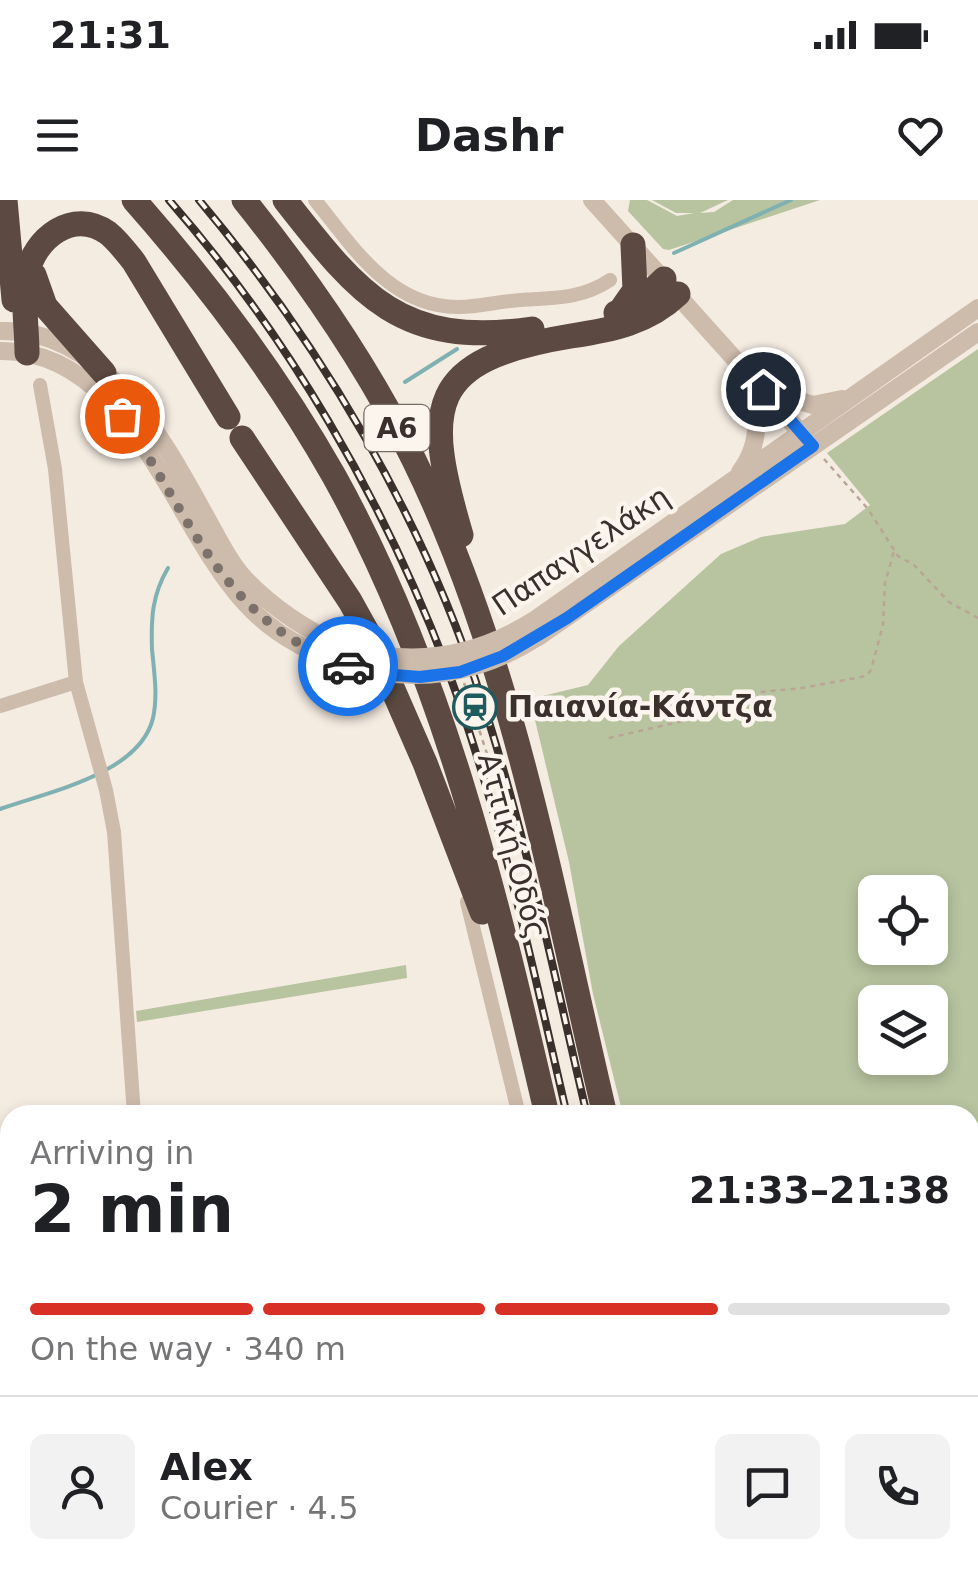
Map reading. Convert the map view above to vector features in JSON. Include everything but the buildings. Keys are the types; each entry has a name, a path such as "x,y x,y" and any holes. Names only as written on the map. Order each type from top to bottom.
{"highway":[{"path":"5,200 14,341"},
{"name":"Αττική Οδός","path":"134,200 266,368 334,477 370,547 458,767 544,1105"},
{"name":"Αττική Οδός","path":"244,200 321,301 391,416 444,529 498,682 532,806 602,1105"},
{"path":"285,200 356,286 378,303 420,324 460,333 493,334 618,312 671,287"},
{"path":"14,341 33,260 46,238 56,230 81,224 106,232 134,262 370,637 464,860 497,963 528,1034"},
{"path":"618,312 628,305 635,290 633,245"},
{"path":"33,260 34,281 45,306 104,373"},
{"path":"498,682 441,462 438,434 446,394 466,371 498,352 622,326 660,309 671,287"}],"street":[{"path":"314,200 383,280 409,296 437,306 461,308 567,298 597,289 610,280"},
{"path":"592,200 807,440"},
{"name":"Παπαγγελάκη","path":"14,341 67,368 90,384 122,416 212,561 245,604 286,638 348,666 400,676 460,672 503,656 732,482 807,440 852,396 978,308"},
{"name":"Παπαγγελάκη","path":"14,341 50,338 104,373 148,418 244,578 290,618 339,645 382,657 436,658 536,629 807,440 978,332"},
{"path":"732,482 749,461 758,433 745,369"},
{"path":"40,385 56,469 76,682 114,832 133,1105"},
{"path":"763,389 784,399 813,405 852,396"},
{"path":"0,706 76,682"},
{"path":"452,858 469,907 517,1105"}],"path":[{"path":"807,440 868,509 894,551 914,564 950,602 978,618"},
{"path":"609,738 696,718 740,694 866,676 882,625 885,583 894,551"},
{"path":"460,672 489,760"},
{"path":"483,762 496,758"}],"green space":[{"path":"630,200 647,200 677,216 694,213 676,213 652,200 728,200 700,213 714,212 733,200 820,200 669,250 663,249 628,211"},
{"path":"978,349 978,1105 621,1105 530,699 588,685 619,646 721,554 761,537 845,524 870,505 827,453"},
{"path":"406,965 407,978 137,1022 136,1011"}],"waterway":[{"path":"674,253 791,200"},
{"path":"405,382 457,349"},
{"path":"0,809 89,778 111,767 145,737 155,701 154,607 168,568"}],"railway":[{"path":"169,200 254,307 329,422 422,605 484,778 565,1105"},
{"path":"199,200 287,314 327,374 364,435 429,564 481,697 512,800 585,1105"}],"way so far":[{"path":"122,416 212,561 245,604 286,638 348,666"}],"place":[{"name":"Παιανία-Κάντζα","path":"475,707"}],"route":[{"path":"348,666 400,676 442,675 481,666 538,637 813,446 763,389"}]}
